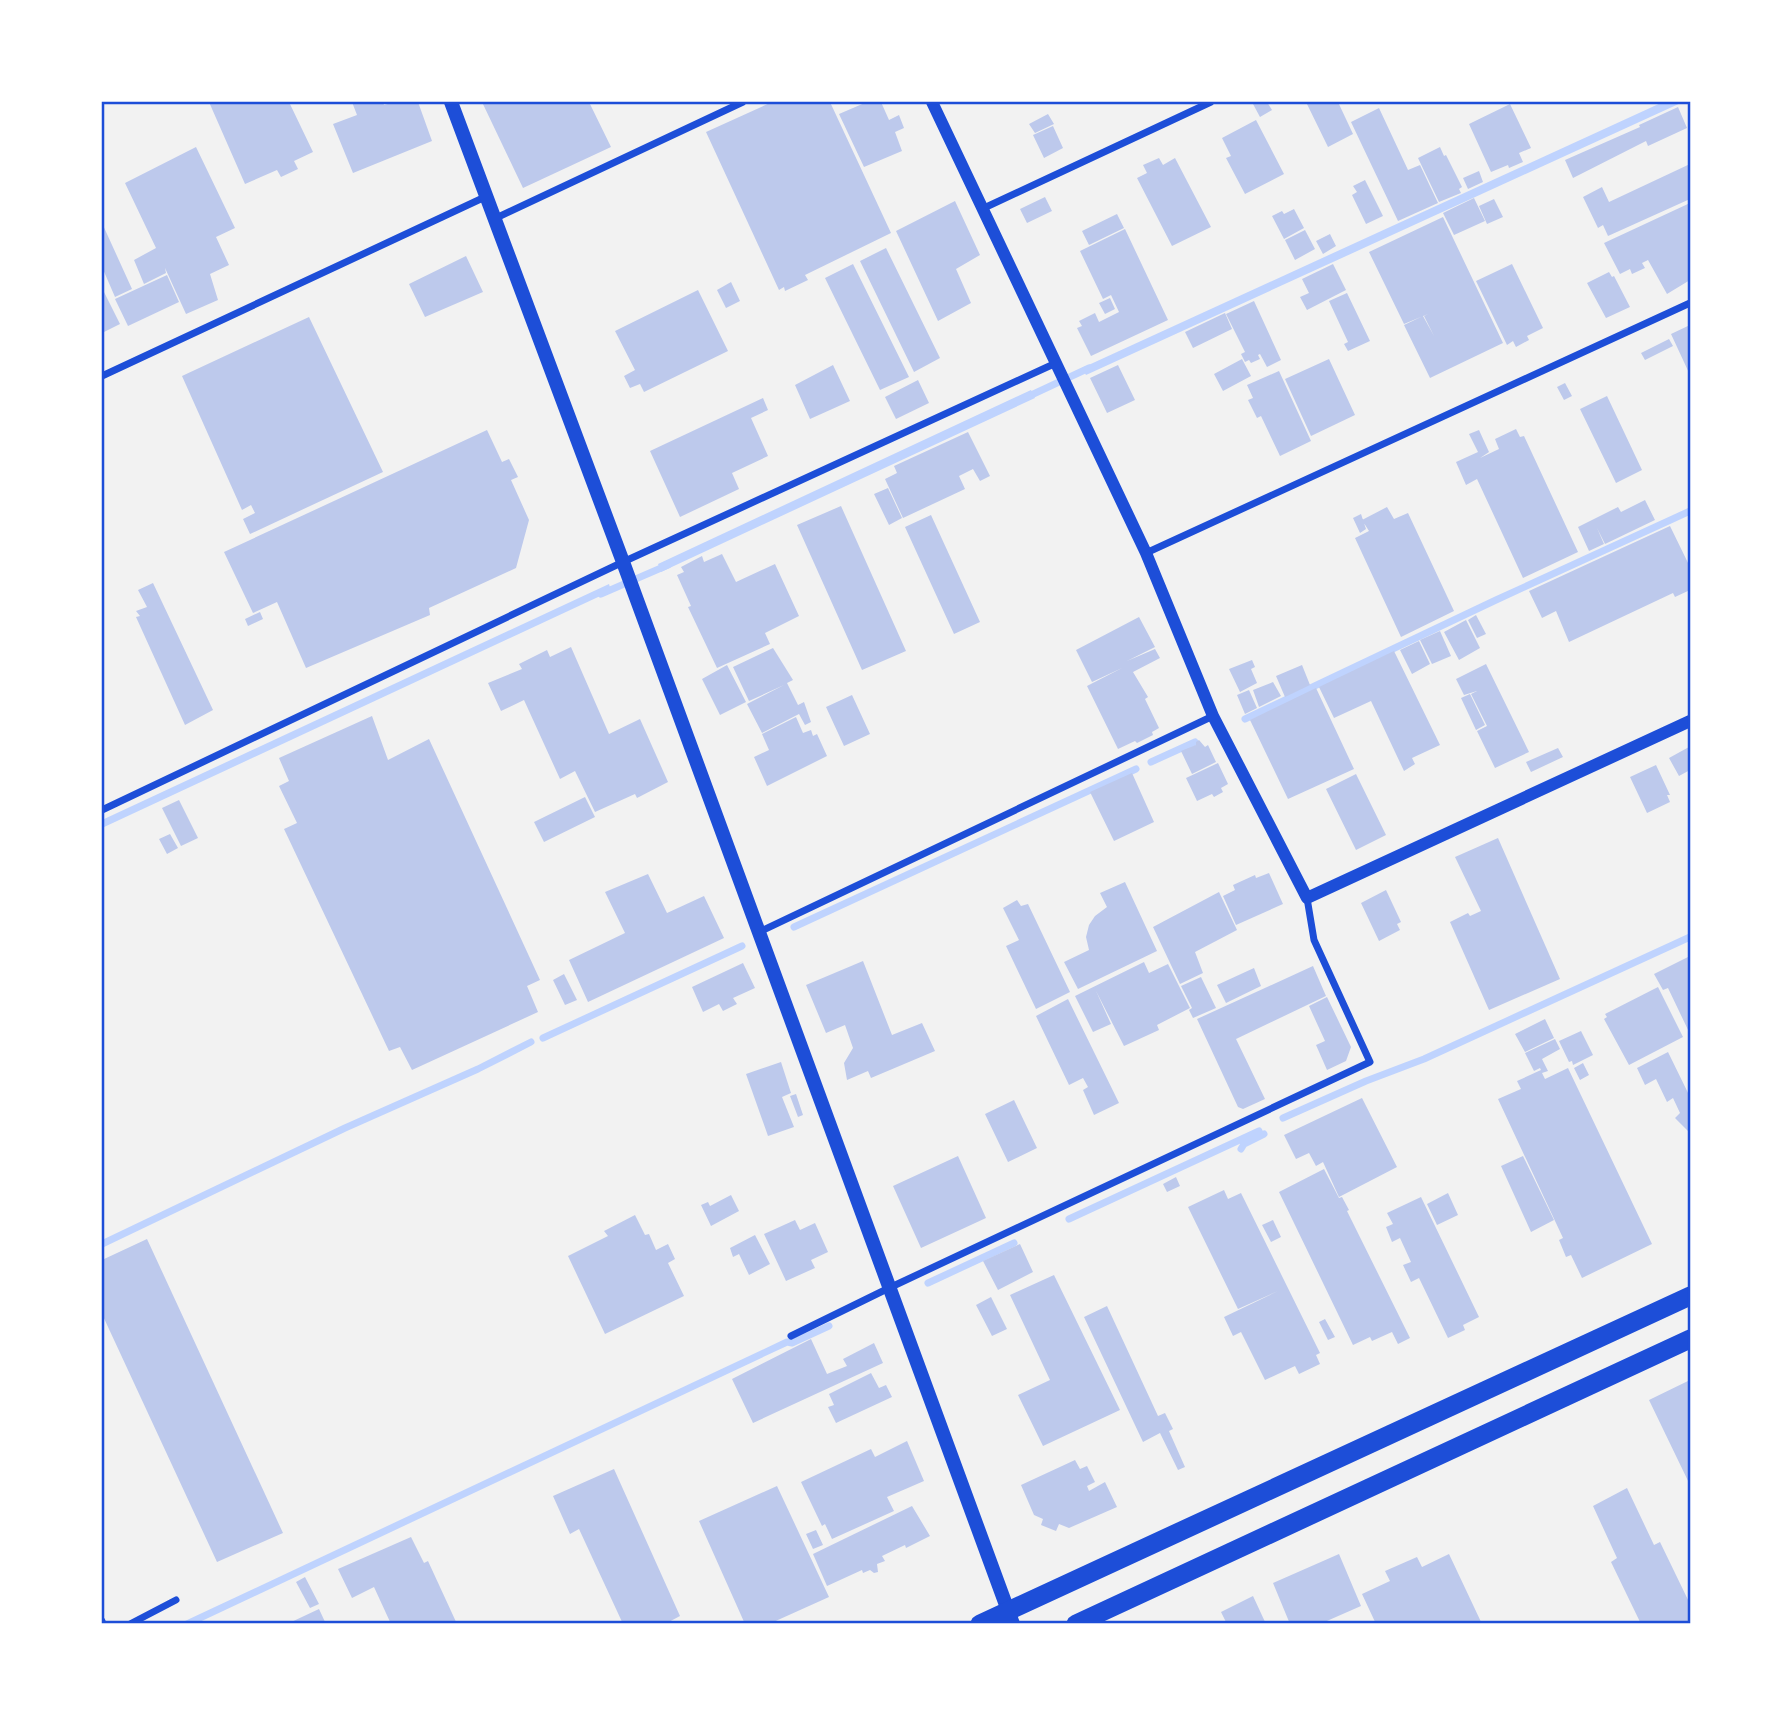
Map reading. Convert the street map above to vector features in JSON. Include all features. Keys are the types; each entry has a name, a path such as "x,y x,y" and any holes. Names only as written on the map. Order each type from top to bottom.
{"highway":[{"path":"980,1623 1010,1617 1690,1296"},
{"path":"1076,1623 1690,1339"}],"main road":[{"path":"451,102 623,562 1010,1617"}],"street":[{"path":"493,219 743,102"},
{"path":"791,1336 889,1287 1370,1062 1314,940 1307,898 1213,716 1146,553 932,102"},
{"path":"984,208 1211,102"},
{"path":"102,376 485,197"},
{"path":"1146,553 1690,303"},
{"path":"102,810 623,562 1057,363"},
{"path":"758,932 1213,716"},
{"path":"1307,898 1690,721"},
{"path":"130,1623 176,1600"}],"water":[{"path":"1663,102 1683,102 1086,375 1082,368"},
{"path":"1031,390 1035,398 661,572 658,564"},
{"path":"609,584 611,591 102,828 102,820"}],"building":[{"path":"209,102 289,102 313,152 294,161 298,169 281,177 277,170 245,184"},
{"path":"352,102 383,102 384,105 418,102 432,141 353,173 333,124 357,115"},
{"path":"482,102 589,102 611,147 523,188"},
{"path":"772,102 830,102 891,233 805,275 808,280 785,291 784,287 779,290 706,132"},
{"path":"867,102 881,102 889,120 899,115 904,128 895,132 902,151 864,167 839,114"},
{"path":"1267,102 1272,110 1260,117 1253,104"},
{"path":"1306,102 1338,102 1353,134 1328,147"},
{"path":"1510,104 1531,148 1519,153 1523,162 1491,172 1469,124"},
{"path":"1678,107 1687,128 1648,146 1646,141 1573,178 1565,160"},
{"path":"1379,108 1408,170 1420,165 1438,203 1398,221 1351,122"},
{"path":"1048,114 1054,124 1035,133 1029,124"},
{"path":"1256,120 1284,174 1245,194 1226,158 1231,156 1222,138"},
{"path":"1053,126 1063,148 1044,158 1033,135"},
{"path":"196,147 235,228 216,237 229,265 210,274 218,300 186,314 165,268 166,273 144,284 134,260 156,248 125,183"},
{"path":"1440,147 1462,187 1459,189 1461,193 1439,202 1418,158"},
{"path":"1159,158 1163,165 1175,158 1211,227 1172,246 1137,178 1147,173 1143,165"},
{"path":"1690,164 1690,199 1608,236 1603,225 1598,228 1583,197 1602,187 1609,202"},
{"path":"1479,171 1483,182 1468,189 1463,178"},
{"path":"1365,180 1383,216 1366,224 1352,195 1357,192 1353,186"},
{"path":"1045,197 1052,211 1027,223 1020,209"},
{"path":"1474,198 1485,221 1454,235 1443,213"},
{"path":"1494,199 1503,217 1487,224 1479,206"},
{"path":"955,201 980,255 956,269 971,303 938,321 896,231"},
{"path":"1690,203 1690,280 1667,294 1648,260 1642,263 1645,268 1632,274 1630,269 1620,274 1604,243"},
{"path":"1294,209 1304,228 1284,239 1272,216"},
{"path":"1117,214 1124,228 1089,245 1082,231"},
{"path":"1443,217 1503,343 1430,378 1404,325 1422,317 1404,324 1369,252"},
{"path":"102,223 132,289 115,297 102,267"},
{"path":"1125,229 1168,320 1091,356 1077,328 1082,326 1079,321 1095,313 1099,322 1119,312 1111,295 1103,299 1080,251"},
{"path":"1305,230 1315,249 1295,260 1285,240"},
{"path":"1330,234 1336,246 1323,254 1316,241"},
{"path":"886,248 940,358 914,372 860,261"},
{"path":"466,256 483,292 425,317 409,284"},
{"path":"853,264 909,377 880,390 825,278"},
{"path":"1333,264 1346,290 1307,310 1300,297 1309,293 1302,279"},
{"path":"1512,264 1543,328 1527,336 1529,340 1516,347 1513,341 1507,345 1476,281"},
{"path":"1609,272 1614,276 1630,307 1606,318 1587,283"},
{"path":"167,275 179,302 128,326 115,299"},
{"path":"731,282 740,301 726,308 717,290"},
{"path":"102,288 120,324 102,333"},
{"path":"698,290 728,351 644,392 640,384 630,388 624,376 635,370 615,331"},
{"path":"1347,293 1370,341 1348,351 1344,344 1348,342 1329,301"},
{"path":"1110,298 1115,309 1105,314 1099,303"},
{"path":"1254,301 1281,360 1267,367 1260,354 1260,359 1251,363 1249,360 1245,362 1241,354 1245,352 1226,314"},
{"path":"1225,313 1232,329 1193,348 1185,332"},
{"path":"309,317 383,472 250,534 243,519 255,513 251,505 242,510 182,376"},
{"path":"1690,325 1690,375 1671,334"},
{"path":"1669,339 1673,346 1645,360 1641,353"},
{"path":"1242,359 1251,376 1223,391 1214,374"},
{"path":"1329,359 1355,415 1311,436 1285,379"},
{"path":"833,365 850,401 810,419 795,385"},
{"path":"1118,365 1135,400 1107,413 1090,378"},
{"path":"1279,371 1311,441 1280,456 1261,416 1257,418 1248,400 1253,398 1247,385"},
{"path":"918,380 929,403 896,419 885,397"},
{"path":"1565,383 1572,396 1564,400 1557,387"},
{"path":"1607,396 1642,470 1616,483 1580,409"},
{"path":"763,398 768,410 751,418 768,456 732,473 739,489 680,517 650,451"},
{"path":"1516,429 1520,437 1524,436 1578,552 1523,578 1477,479 1466,485 1456,462 1478,452 1469,434 1479,430 1489,452 1480,458 1499,449 1495,439"},
{"path":"487,430 502,462 509,459 518,477 511,480 529,520 516,568 429,608 430,615 306,668 277,602 253,613 224,552"},
{"path":"968,432 990,476 980,481 973,469 959,476 965,489 903,518 885,479 897,473 894,466"},
{"path":"888,488 902,518 889,525 874,494"},
{"path":"1645,500 1655,520 1605,544 1597,528 1604,544 1589,551 1578,527 1618,507 1621,512"},
{"path":"841,506 906,651 862,670 797,525"},
{"path":"1387,507 1394,519 1408,513 1454,611 1401,637 1355,538 1369,531 1362,520"},
{"path":"1361,514 1366,529 1360,533 1353,518"},
{"path":"931,515 980,622 954,634 905,527"},
{"path":"1670,526 1690,564 1690,590 1675,597 1673,593 1569,642 1556,611 1542,618 1529,591"},
{"path":"722,554 736,582 775,564 799,616 765,633 770,644 717,668 688,607 691,606 677,575 684,572 681,567 702,556 704,562"},
{"path":"153,583 213,710 185,725 136,617 140,616 136,611 147,607 138,590"},
{"path":"260,612 263,619 248,626 245,619"},
{"path":"1476,615 1486,634 1477,638 1468,620"},
{"path":"1139,617 1155,647 1127,661 1155,649 1160,658 1133,672 1148,697 1145,699 1159,728 1152,732 1153,735 1118,749 1087,686 1122,668 1092,682 1076,650"},
{"path":"1466,620 1480,648 1459,660 1444,632"},
{"path":"1440,631 1451,656 1432,664 1420,640"},
{"path":"1419,641 1430,664 1412,674 1400,650"},
{"path":"571,647 609,734 640,719 668,782 637,798 635,794 595,812 575,771 560,779 524,700 501,711 488,683 522,669 519,664 547,650 550,657"},
{"path":"773,648 793,680 787,683 798,705 804,702 811,722 805,725 799,714 762,733 747,704 784,685 749,701 733,667"},
{"path":"1394,651 1440,745 1412,758 1415,764 1404,771 1371,701 1334,718 1319,687"},
{"path":"1252,660 1255,667 1251,669 1257,683 1240,692 1229,669"},
{"path":"1486,664 1529,752 1495,768 1477,731 1487,726 1471,694 1477,691 1464,695 1456,679"},
{"path":"727,665 746,702 720,715 702,679"},
{"path":"1302,665 1310,685 1285,697 1276,676"},
{"path":"1273,682 1281,696 1259,707 1253,690"},
{"path":"1316,688 1354,769 1288,799 1250,720"},
{"path":"1249,690 1257,708 1245,714 1237,695"},
{"path":"1470,694 1485,725 1476,730 1461,698"},
{"path":"852,695 870,734 844,746 826,707"},
{"path":"372,716 388,760 429,739 540,980 527,986 538,1012 412,1070 400,1047 389,1051 284,829 297,823 279,786 289,781 279,758"},
{"path":"796,717 803,733 811,730 813,736 817,734 827,756 767,786 754,757 769,750 762,734"},
{"path":"1199,740 1205,747 1208,745 1216,762 1192,774 1181,751 1196,745"},
{"path":"1689,747 1690,770 1679,776 1669,758"},
{"path":"1558,748 1563,757 1531,772 1526,762"},
{"path":"1218,763 1228,784 1221,788 1223,792 1214,797 1212,794 1197,801 1186,778"},
{"path":"1656,765 1670,795 1667,795 1670,802 1647,813 1630,777"},
{"path":"1132,773 1154,822 1114,841 1090,792"},
{"path":"1356,774 1386,835 1356,850 1326,789"},
{"path":"585,797 595,817 544,842 534,822"},
{"path":"179,800 198,838 181,846 162,808"},
{"path":"170,834 178,848 167,854 159,839"},
{"path":"1498,838 1560,979 1489,1010 1450,922 1468,913 1470,916 1481,911 1455,857"},
{"path":"1269,873 1283,904 1236,925 1223,896 1235,890 1233,885 1255,875 1256,878"},
{"path":"648,874 667,913 704,896 724,938 588,1002 569,960 625,933 605,892"},
{"path":"1125,882 1157,951 1078,989 1064,962 1089,950 1086,937 1089,925 1095,916 1107,907 1100,893"},
{"path":"1386,890 1401,922 1397,924 1400,930 1379,941 1361,903"},
{"path":"1219,892 1237,930 1195,952 1203,973 1180,984 1153,927"},
{"path":"1017,900 1021,906 1028,904 1070,992 1036,1009 1006,946 1019,940 1003,908"},
{"path":"1690,956 1690,1034 1668,988 1663,990 1654,974"},
{"path":"863,961 892,1035 922,1023 935,1051 871,1078 868,1071 847,1080 844,1063 853,1048 845,1025 826,1033 806,985"},
{"path":"1144,962 1149,973 1168,964 1190,1008 1157,1025 1159,1030 1124,1046 1096,991 1111,1024 1093,1032 1075,996"},
{"path":"743,963 755,988 733,998 737,1004 723,1011 719,1004 703,1012 692,987"},
{"path":"1313,966 1326,996 1236,1039 1265,1099 1243,1109 1238,1107 1197,1019"},
{"path":"1254,968 1261,986 1226,1003 1217,985"},
{"path":"564,974 577,1000 565,1005 553,980"},
{"path":"1201,977 1216,1008 1193,1018 1189,1010 1192,1008 1181,986"},
{"path":"1658,987 1683,1037 1629,1065 1604,1019 1607,1017 1605,1014"},
{"path":"1327,997 1351,1047 1346,1061 1327,1070 1316,1045 1325,1041 1309,1006"},
{"path":"1068,999 1119,1103 1094,1115 1083,1090 1088,1087 1083,1078 1069,1085 1036,1016"},
{"path":"1545,1019 1554,1038 1525,1052 1515,1034"},
{"path":"1581,1031 1593,1055 1573,1065 1559,1041"},
{"path":"1555,1039 1560,1049 1542,1059 1548,1071 1542,1073 1545,1079 1568,1068 1652,1244 1582,1278 1571,1255 1566,1257 1559,1240 1563,1238 1498,1099 1521,1089 1517,1081 1541,1070 1540,1068 1534,1071 1525,1053"},
{"path":"1668,1052 1690,1097 1690,1133 1675,1118 1680,1113 1673,1098 1667,1102 1656,1079 1645,1085 1637,1068"},
{"path":"781,1062 791,1093 782,1097 794,1127 768,1136 746,1074"},
{"path":"1583,1063 1589,1075 1580,1080 1574,1068"},
{"path":"796,1094 803,1115 798,1117 790,1096"},
{"path":"1362,1098 1397,1167 1339,1197 1323,1162 1316,1166 1309,1153 1296,1159 1284,1135"},
{"path":"1014,1100 1037,1148 1008,1162 985,1114"},
{"path":"958,1156 986,1218 921,1248 893,1186"},
{"path":"1523,1156 1554,1220 1531,1232 1501,1166"},
{"path":"1324,1169 1339,1198 1342,1197 1349,1210 1347,1211 1410,1338 1398,1344 1392,1332 1372,1341 1370,1337 1353,1345 1279,1192"},
{"path":"1176,1177 1180,1186 1167,1192 1163,1184"},
{"path":"1224,1190 1228,1199 1241,1193 1320,1353 1316,1355 1320,1364 1299,1374 1295,1366 1265,1380 1241,1332 1233,1336 1224,1317 1278,1291 1238,1309 1188,1207"},
{"path":"1448,1193 1458,1215 1437,1225 1427,1204"},
{"path":"731,1195 739,1211 711,1226 701,1205 708,1202 710,1206"},
{"path":"1421,1197 1479,1317 1463,1325 1465,1330 1448,1338 1419,1278 1411,1282 1403,1265 1411,1262 1400,1238 1392,1242 1386,1227 1393,1224 1387,1213"},
{"path":"635,1215 645,1235 649,1234 656,1250 668,1244 675,1259 668,1263 684,1296 605,1334 568,1256 608,1236 604,1231"},
{"path":"795,1220 800,1230 815,1223 828,1252 811,1260 815,1268 786,1281 764,1234"},
{"path":"1273,1220 1281,1237 1271,1242 1262,1225"},
{"path":"755,1235 770,1264 749,1275 739,1254 733,1257 730,1248"},
{"path":"147,1239 283,1533 217,1562 102,1314 102,1260"},
{"path":"1020,1244 1033,1272 998,1290 983,1261"},
{"path":"1054,1275 1120,1410 1043,1446 1018,1395 1050,1380 1010,1295"},
{"path":"991,1297 1007,1329 992,1336 976,1305"},
{"path":"1107,1306 1158,1416 1165,1413 1173,1429 1169,1431 1185,1467 1178,1470 1160,1433 1143,1442 1084,1317"},
{"path":"1325,1319 1335,1337 1328,1340 1319,1322"},
{"path":"811,1339 827,1374 847,1366 843,1359 874,1343 883,1363 753,1423 732,1379"},
{"path":"871,1373 879,1388 886,1385 892,1397 836,1423 828,1407 834,1405 829,1394"},
{"path":"1690,1380 1690,1485 1649,1400"},
{"path":"907,1441 924,1481 887,1497 894,1511 832,1539 825,1524 822,1526 801,1482 871,1449 875,1457"},
{"path":"1075,1460 1080,1469 1087,1466 1095,1482 1087,1486 1089,1491 1105,1482 1117,1507 1069,1528 1059,1524 1056,1531 1041,1525 1043,1519 1034,1515 1021,1485"},
{"path":"614,1469 680,1616 665,1624 623,1624 579,1529 570,1534 553,1496"},
{"path":"777,1486 829,1597 769,1624 745,1624 699,1521"},
{"path":"1627,1488 1654,1545 1660,1542 1690,1604 1690,1624 1641,1624 1611,1562 1617,1558 1593,1506"},
{"path":"912,1506 930,1536 882,1556 885,1561 877,1564 878,1572 870,1570 863,1573 862,1570 827,1586 813,1554"},
{"path":"816,1530 823,1545 813,1549 806,1534"},
{"path":"411,1537 424,1563 428,1561 457,1624 391,1624 374,1587 352,1598 338,1569"},
{"path":"1339,1554 1361,1606 1320,1624 1290,1624 1273,1583"},
{"path":"1449,1554 1482,1624 1376,1624 1362,1594 1390,1581 1385,1571 1417,1557 1422,1567"},
{"path":"305,1577 319,1604 310,1608 296,1582"},
{"path":"1253,1596 1266,1624 1227,1624 1221,1612"},
{"path":"319,1609 326,1624 287,1624"}],"waterway":[{"path":"1027,397 1089,368"},
{"path":"1245,719 1690,511"},
{"path":"601,594 668,565"},
{"path":"1151,762 1195,742"},
{"path":"794,927 1136,769"},
{"path":"1283,1118 1424,1059 1690,937"},
{"path":"543,1038 742,946"},
{"path":"102,1244 531,1042"},
{"path":"1069,1219 1259,1131"},
{"path":"1241,1149 1244,1144 1264,1134"},
{"path":"928,1283 1014,1243"},
{"path":"187,1624 787,1342 792,1343 829,1326"}]}
